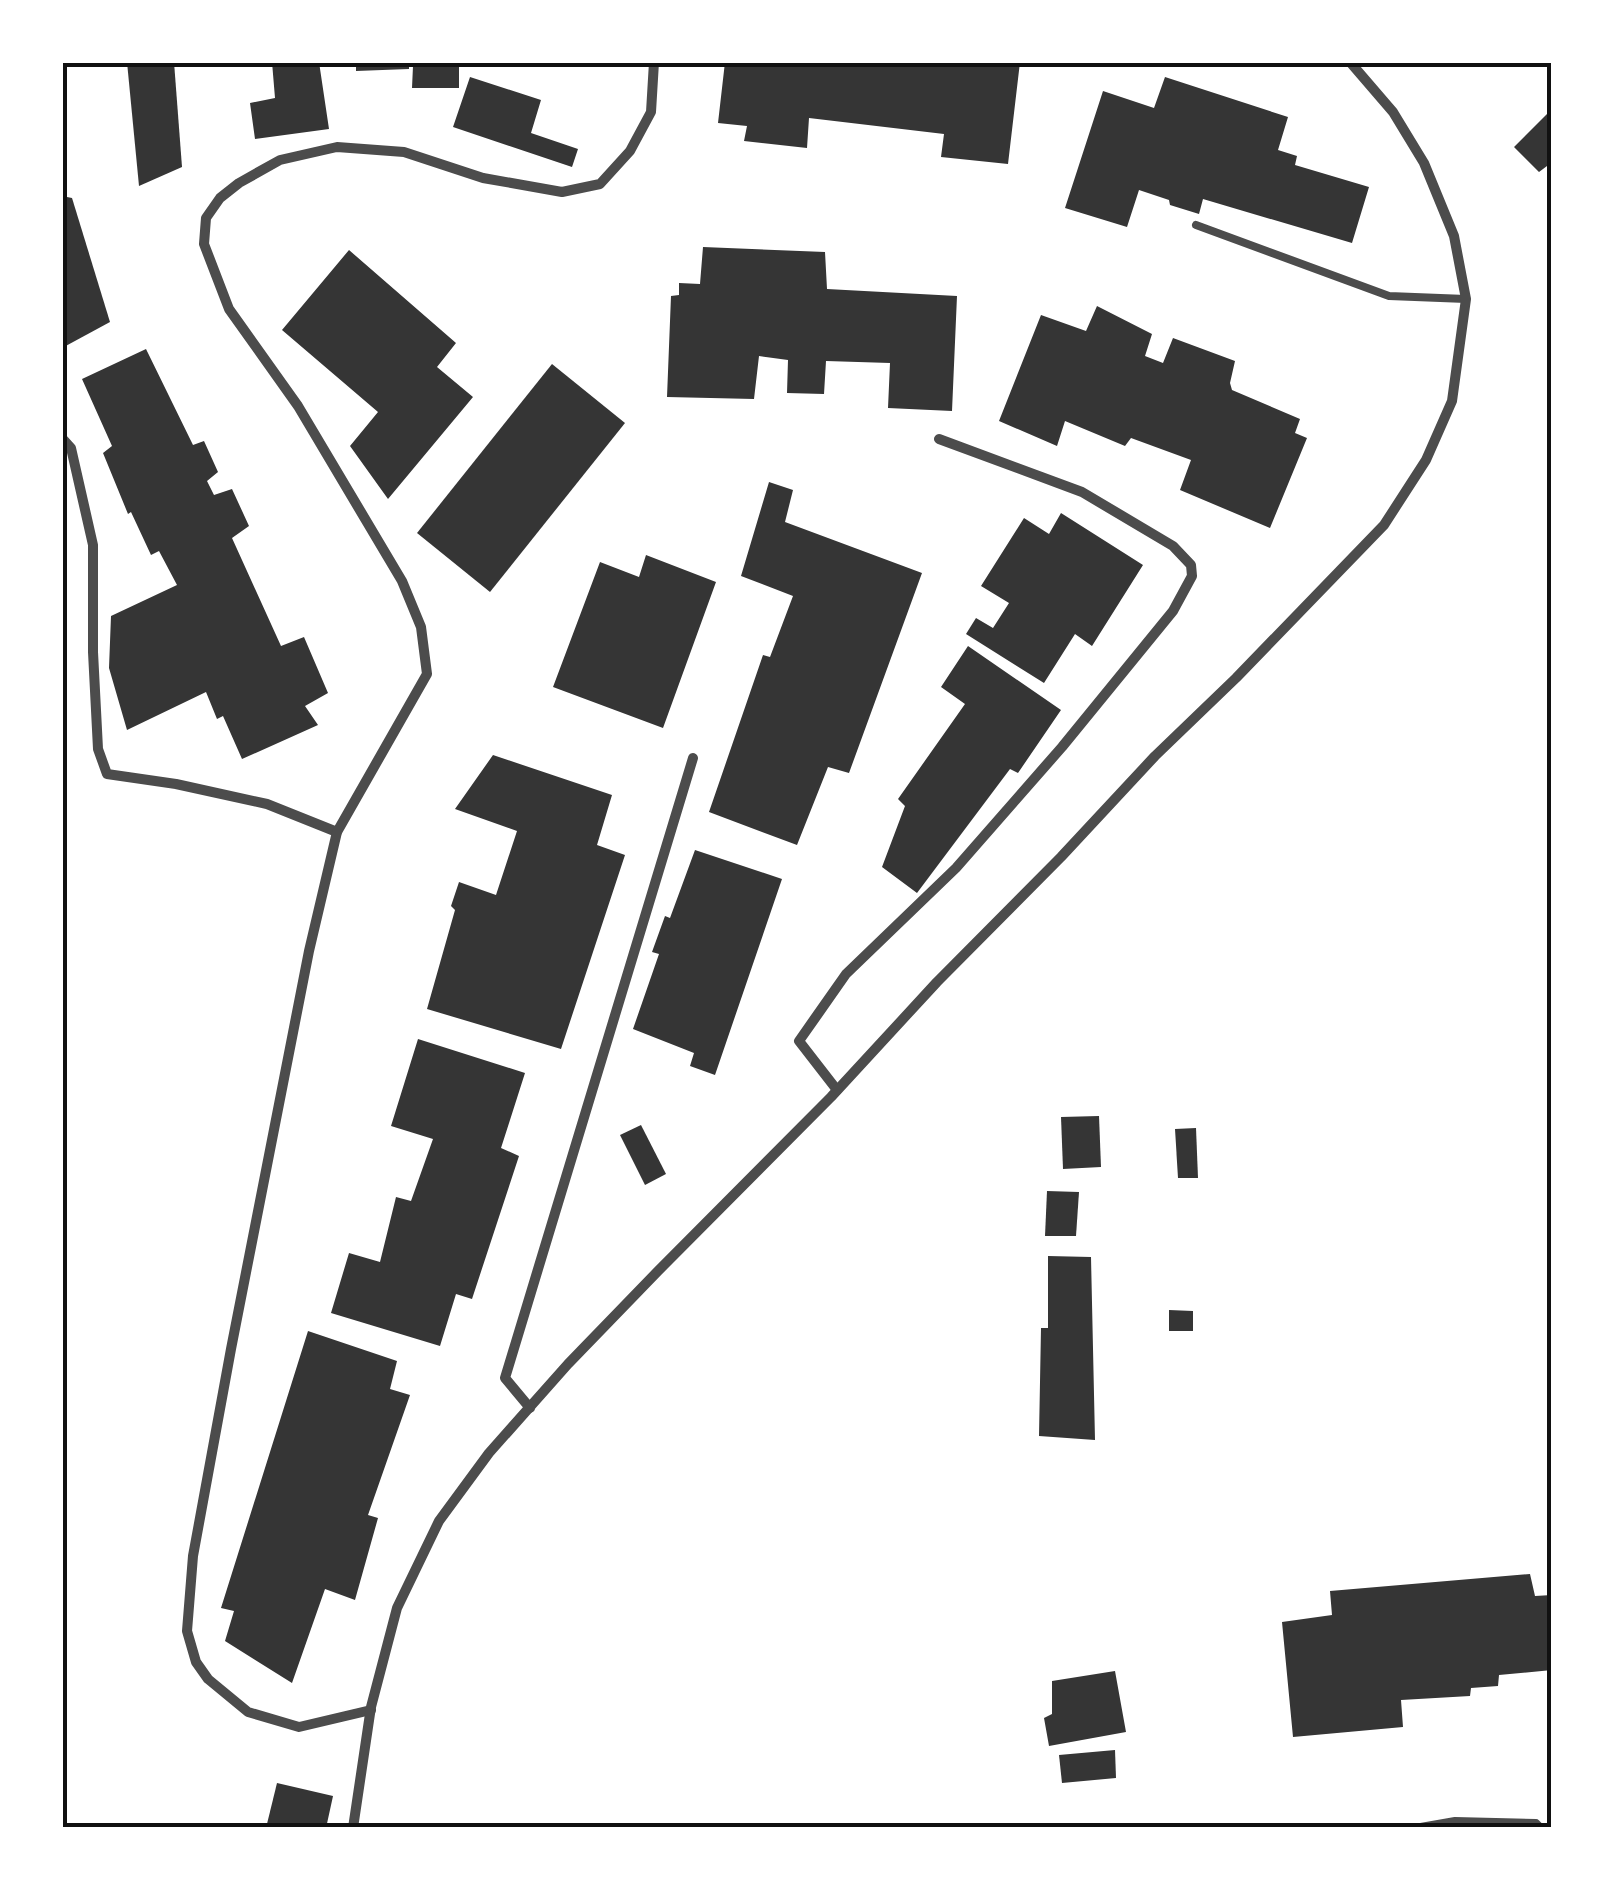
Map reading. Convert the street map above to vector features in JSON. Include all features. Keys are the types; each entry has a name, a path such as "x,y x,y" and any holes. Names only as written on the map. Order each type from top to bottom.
{"street":[{"path":"370,1710 298,1727 248,1712 208,1679 196,1662 187,1631 193,1556 231,1349 309,951 337,832 426,674 421,626 402,581 298,406 229,309 204,244 206,218 220,198 239,182 280,160 337,147 404,152 483,178 562,192 600,184 630,151 650,112 654,62"},
{"path":"352,1828 370,1710 397,1608 440,1520 489,1454 568,1364 1384,525 1426,460 1452,401 1466,299 1454,236 1424,164 1392,112 1350,62"},
{"path":"62,438 71,448 93,545 92,652 98,748 107,774 267,804 337,832"},
{"path":"836,1090 799,1041 846,974 956,868 1062,747 1173,611 1192,576 1190,565 1173,546 1082,492 939,439"},
{"path":"530,1408 505,1378 694,758"}],"lane":[{"path":"1196,225 1390,296 1466,299"},
{"path":"1415,1828 1454,1821 1536,1823 1542,1828"}],"building":[{"path":"127,62 174,62 182,167 139,186"},
{"path":"272,62 319,62 329,129 255,139 250,103 275,98"},
{"path":"356,62 409,62 409,69 356,71"},
{"path":"421,62 459,62 459,88 412,88 413,66"},
{"path":"725,62 1020,62 1008,164 941,157 944,134 809,118 807,148 744,141 747,126 718,123"},
{"path":"470,77 541,100 531,133 578,149 572,167 453,127"},
{"path":"1165,77 1288,117 1278,150 1297,156 1295,165 1369,187 1352,243 1203,199 1199,214 1139,190 1127,227 1065,208 1103,91 1154,108"},
{"path":"1552,109 1552,170 1547,166 1539,172 1514,147"},
{"path":"62,196 72,198 110,322 62,348"},
{"path":"703,247 825,252 827,289 957,296 952,411 888,408 890,363 826,361 824,394 787,393 788,360 759,356 754,399 667,397 671,296 679,295 679,283 700,284"},
{"path":"349,250 456,343 437,367 473,397 388,499 350,446 378,412 282,330"},
{"path":"1097,306 1152,334 1145,356 1163,363 1173,338 1235,361 1232,390 1300,419 1295,433 1307,438 1270,528 1180,490 1191,460 1131,438 1125,446 1065,421 1057,446 999,421 1041,315 1086,331"},
{"path":"146,349 193,445 204,441 218,472 207,481 214,495 232,489 249,526 232,538 281,646 304,637 328,693 305,706 318,725 242,759 223,716 217,719 206,692 127,730 109,668 111,616 177,585 159,551 151,555 131,512 128,514 103,453 112,446 82,379"},
{"path":"552,364 625,423 490,592 417,533"},
{"path":"769,482 793,490 785,522 922,573 849,773 828,767 797,845 709,812 763,655 770,657 793,596 741,576"},
{"path":"1061,513 1143,565 1092,646 1075,634 1044,683 966,634 976,618 993,628 1009,603 981,586 1024,518 1049,534"},
{"path":"646,555 716,582 663,728 553,687 600,562 639,577"},
{"path":"968,646 1061,710 1018,773 1010,769 917,893 882,867 905,806 898,799 965,704 941,687"},
{"path":"493,755 612,795 597,845 625,855 561,1049 427,1009 459,882 496,895 517,831 455,809"},
{"path":"695,850 782,879 715,1075 690,1066 694,1053 633,1029 659,954 652,952 665,916 670,918"},
{"path":"418,1039 525,1073 501,1148 519,1156 472,1299 456,1294 440,1346 331,1313 349,1253 380,1262 396,1197 411,1201 433,1139 391,1126"},
{"path":"1099,1116 1101,1167 1063,1169 1061,1117"},
{"path":"641,1125 666,1174 645,1185 620,1135"},
{"path":"1196,1128 1198,1178 1178,1178 1175,1129"},
{"path":"1047,1191 1079,1192 1076,1236 1045,1236"},
{"path":"1048,1256 1091,1257 1095,1440 1039,1436 1041,1328 1048,1328"},
{"path":"1169,1310 1193,1311 1193,1331 1169,1331"},
{"path":"308,1331 397,1361 390,1389 410,1395 368,1515 378,1518 355,1600 325,1589 292,1683 225,1641 234,1611 221,1608"},
{"path":"1530,1574 1535,1596 1552,1595 1552,1670 1499,1675 1498,1686 1471,1688 1470,1696 1401,1700 1403,1727 1293,1737 1282,1622 1332,1615 1330,1591"},
{"path":"1115,1671 1126,1732 1049,1746 1044,1718 1052,1714 1052,1681"},
{"path":"1115,1750 1116,1778 1062,1783 1059,1755"},
{"path":"277,1783 333,1796 326,1828 266,1828"}]}
